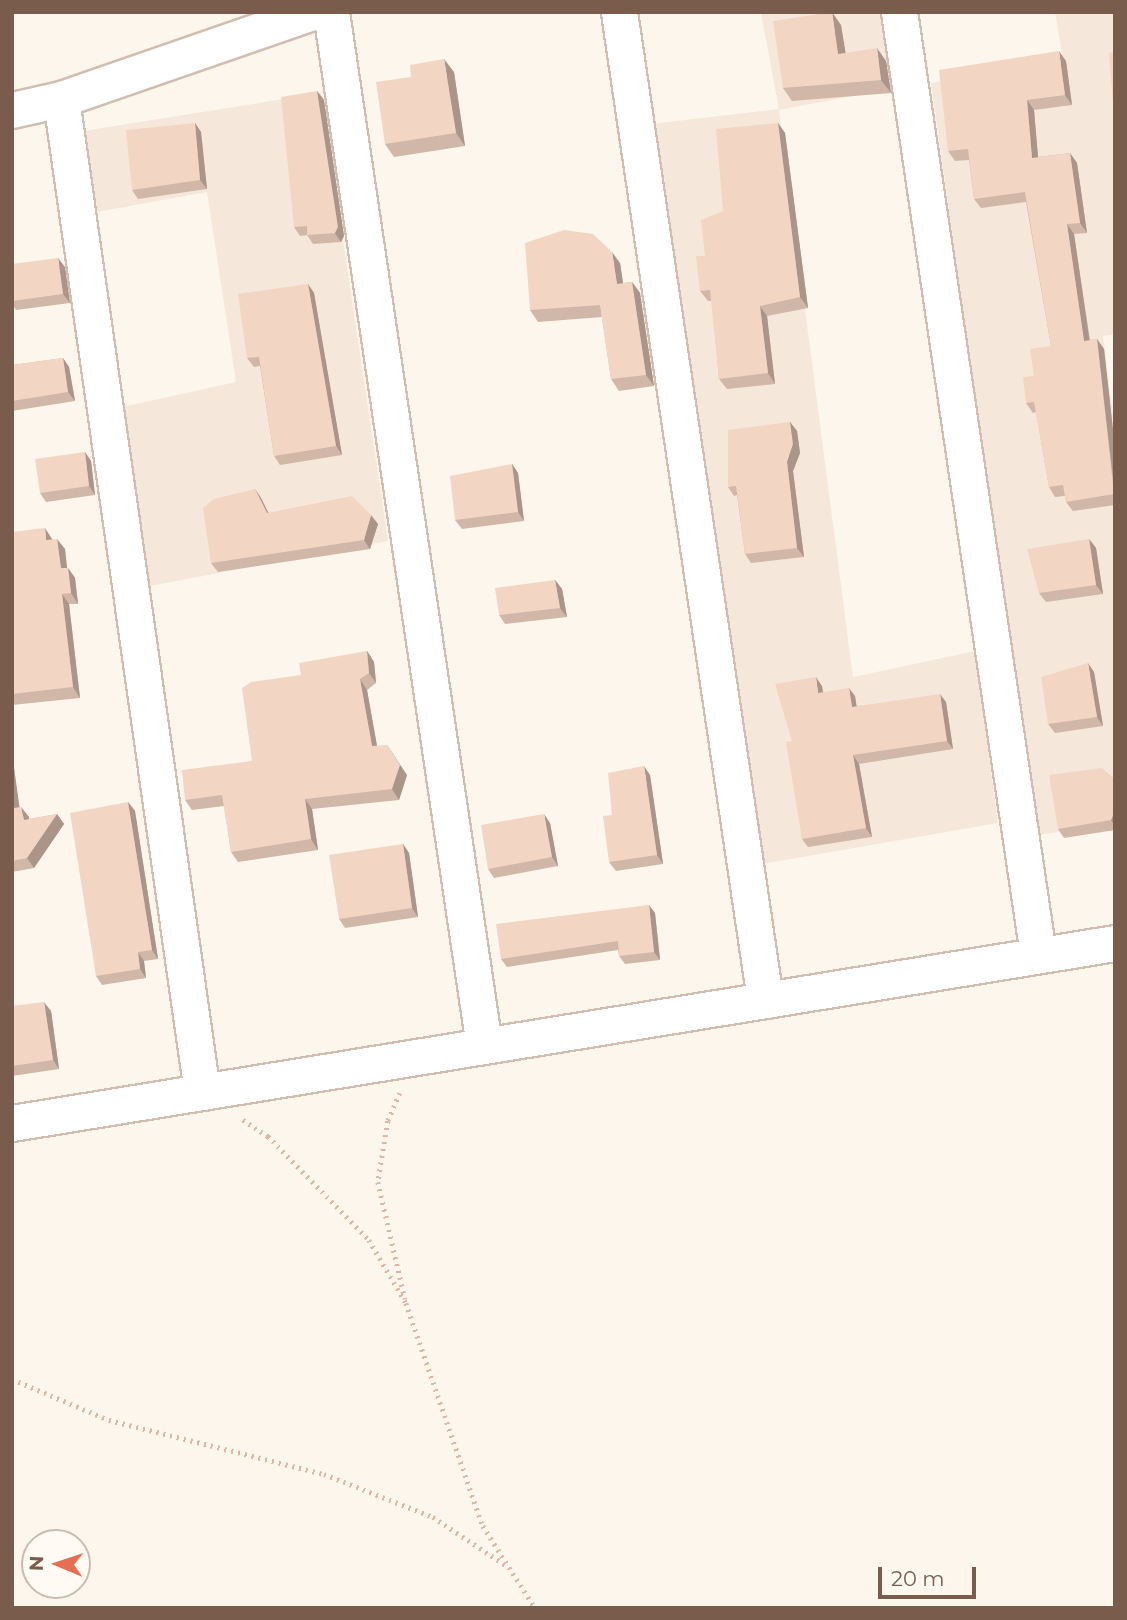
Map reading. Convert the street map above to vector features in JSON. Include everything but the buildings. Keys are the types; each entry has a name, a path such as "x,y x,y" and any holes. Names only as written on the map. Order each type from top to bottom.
{"street":[{"path":"12,110 61,99 312,12"},
{"path":"331,12 484,1046"},
{"path":"619,12 765,1000"},
{"path":"900,12 1038,955"},
{"path":"61,99 202,1092"},
{"path":"12,1123 1115,943"}],"path":[{"path":"415,1057 388,1121 379,1182 406,1303 483,1526 535,1608"},
{"path":"202,1092 268,1136 369,1240 406,1303"},
{"path":"12,1379 109,1420 324,1474 433,1517 510,1569"}],"shaded area":[{"path":"883,12 895,88 779,110 853,677 975,651 998,823 762,864 651,124 779,109 761,13"},
{"path":"1055,12 1115,12 1115,334 1103,336 1115,429 1115,824 1037,835 931,83 1063,60"},
{"path":"321,93 388,541 150,586 118,408 236,382 207,192 91,213 77,132"}]}
